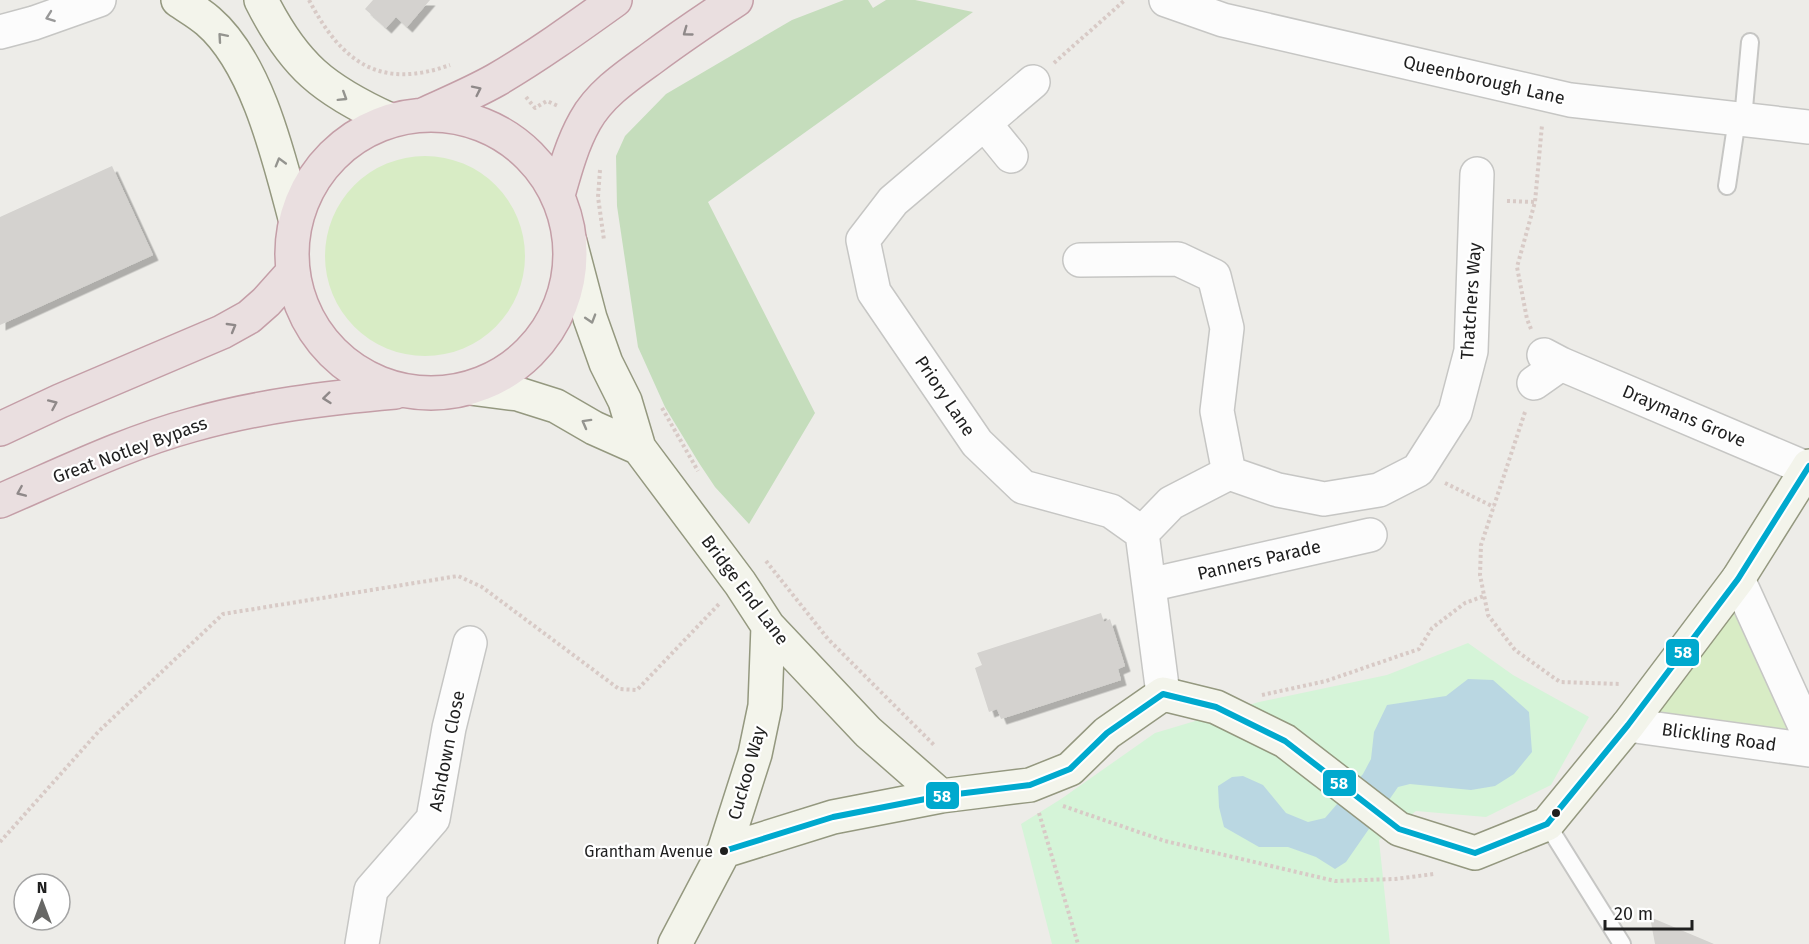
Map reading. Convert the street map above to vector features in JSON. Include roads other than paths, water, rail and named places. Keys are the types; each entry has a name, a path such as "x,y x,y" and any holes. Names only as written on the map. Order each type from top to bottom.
{"highway":[{"path":"424,114 457,117 488,127 517,144 540,167 558,195 570,242 570,273 561,305 546,333 525,357 499,376 470,388 438,393 406,392 382,385 359,374 321,341 308,321 298,297 292,273 291,246 295,218 309,185 330,157 358,135 390,120 424,114 479,89 550,46 615,0"},
{"path":"558,195 573,147 586,119 599,101 621,81 698,24 736,0"},
{"path":"0,429 60,401 222,333 249,317 292,273"},
{"name":"Great Notley Bypass","path":"0,501 114,452 190,425 236,413 321,398 406,392"}],"street":[{"path":"0,32 34,23 99,0"},
{"path":"178,0 209,22 230,46 253,86 276,148 295,218"},
{"path":"261,0 288,47 315,76 337,94 390,120"},
{"name":"Queenborough Lane","path":"1166,0 1223,20 1570,100 1809,126"},
{"name":"Priory Lane","path":"1034,82 893,201 863,240 874,292 977,443 1023,487 1111,511 1142,533"},
{"path":"985,124 1011,156"},
{"name":"Thatchers Way","path":"1229,473 1278,490 1324,499 1379,490 1418,470 1455,411 1471,351 1477,174"},
{"name":"Bridge End Lane","path":"570,242 590,318 606,363 625,401 639,448 740,583 768,626 868,732 941,796"},
{"path":"1080,260 1178,259 1214,276 1227,328 1217,411 1229,473 1171,503 1142,533 1163,694"},
{"name":"Draymans Grove","path":"1546,367 1808,467"},
{"name":"Bridge End Lane","path":"470,388 518,394 556,406 594,428 639,448"},
{"path":"724,851 833,817 941,796 1030,785 1070,769 1107,734 1163,694 1216,707 1285,741 1399,829 1475,852 1547,824 1628,725 1738,579 1808,467"},
{"name":"Panners Parade","path":"1149,585 1370,536"},
{"path":"1738,579 1809,735"},
{"name":"Cuckoo Way","path":"675,944 724,851 755,754 765,706 768,626"},
{"name":"Ashdown Close","path":"362,944 371,890 433,819 449,728 470,643"},
{"name":"Blickling Road","path":"1628,725 1809,750"}],"lane":[{"path":"1727,186 1740,119 1750,42"},
{"path":"1547,824 1622,944"}],"water":[{"path":"1468,679 1493,680 1529,712 1532,752 1514,774 1495,786 1471,790 1410,784 1398,787 1346,862 1335,869 1316,857 1288,847 1259,847 1224,827 1219,807 1218,786 1232,777 1243,776 1263,785 1286,813 1308,822 1325,818 1363,774 1371,759 1374,732 1387,705 1446,696"}],"place":[{"name":"Grantham Avenue","path":"724,851"}]}
